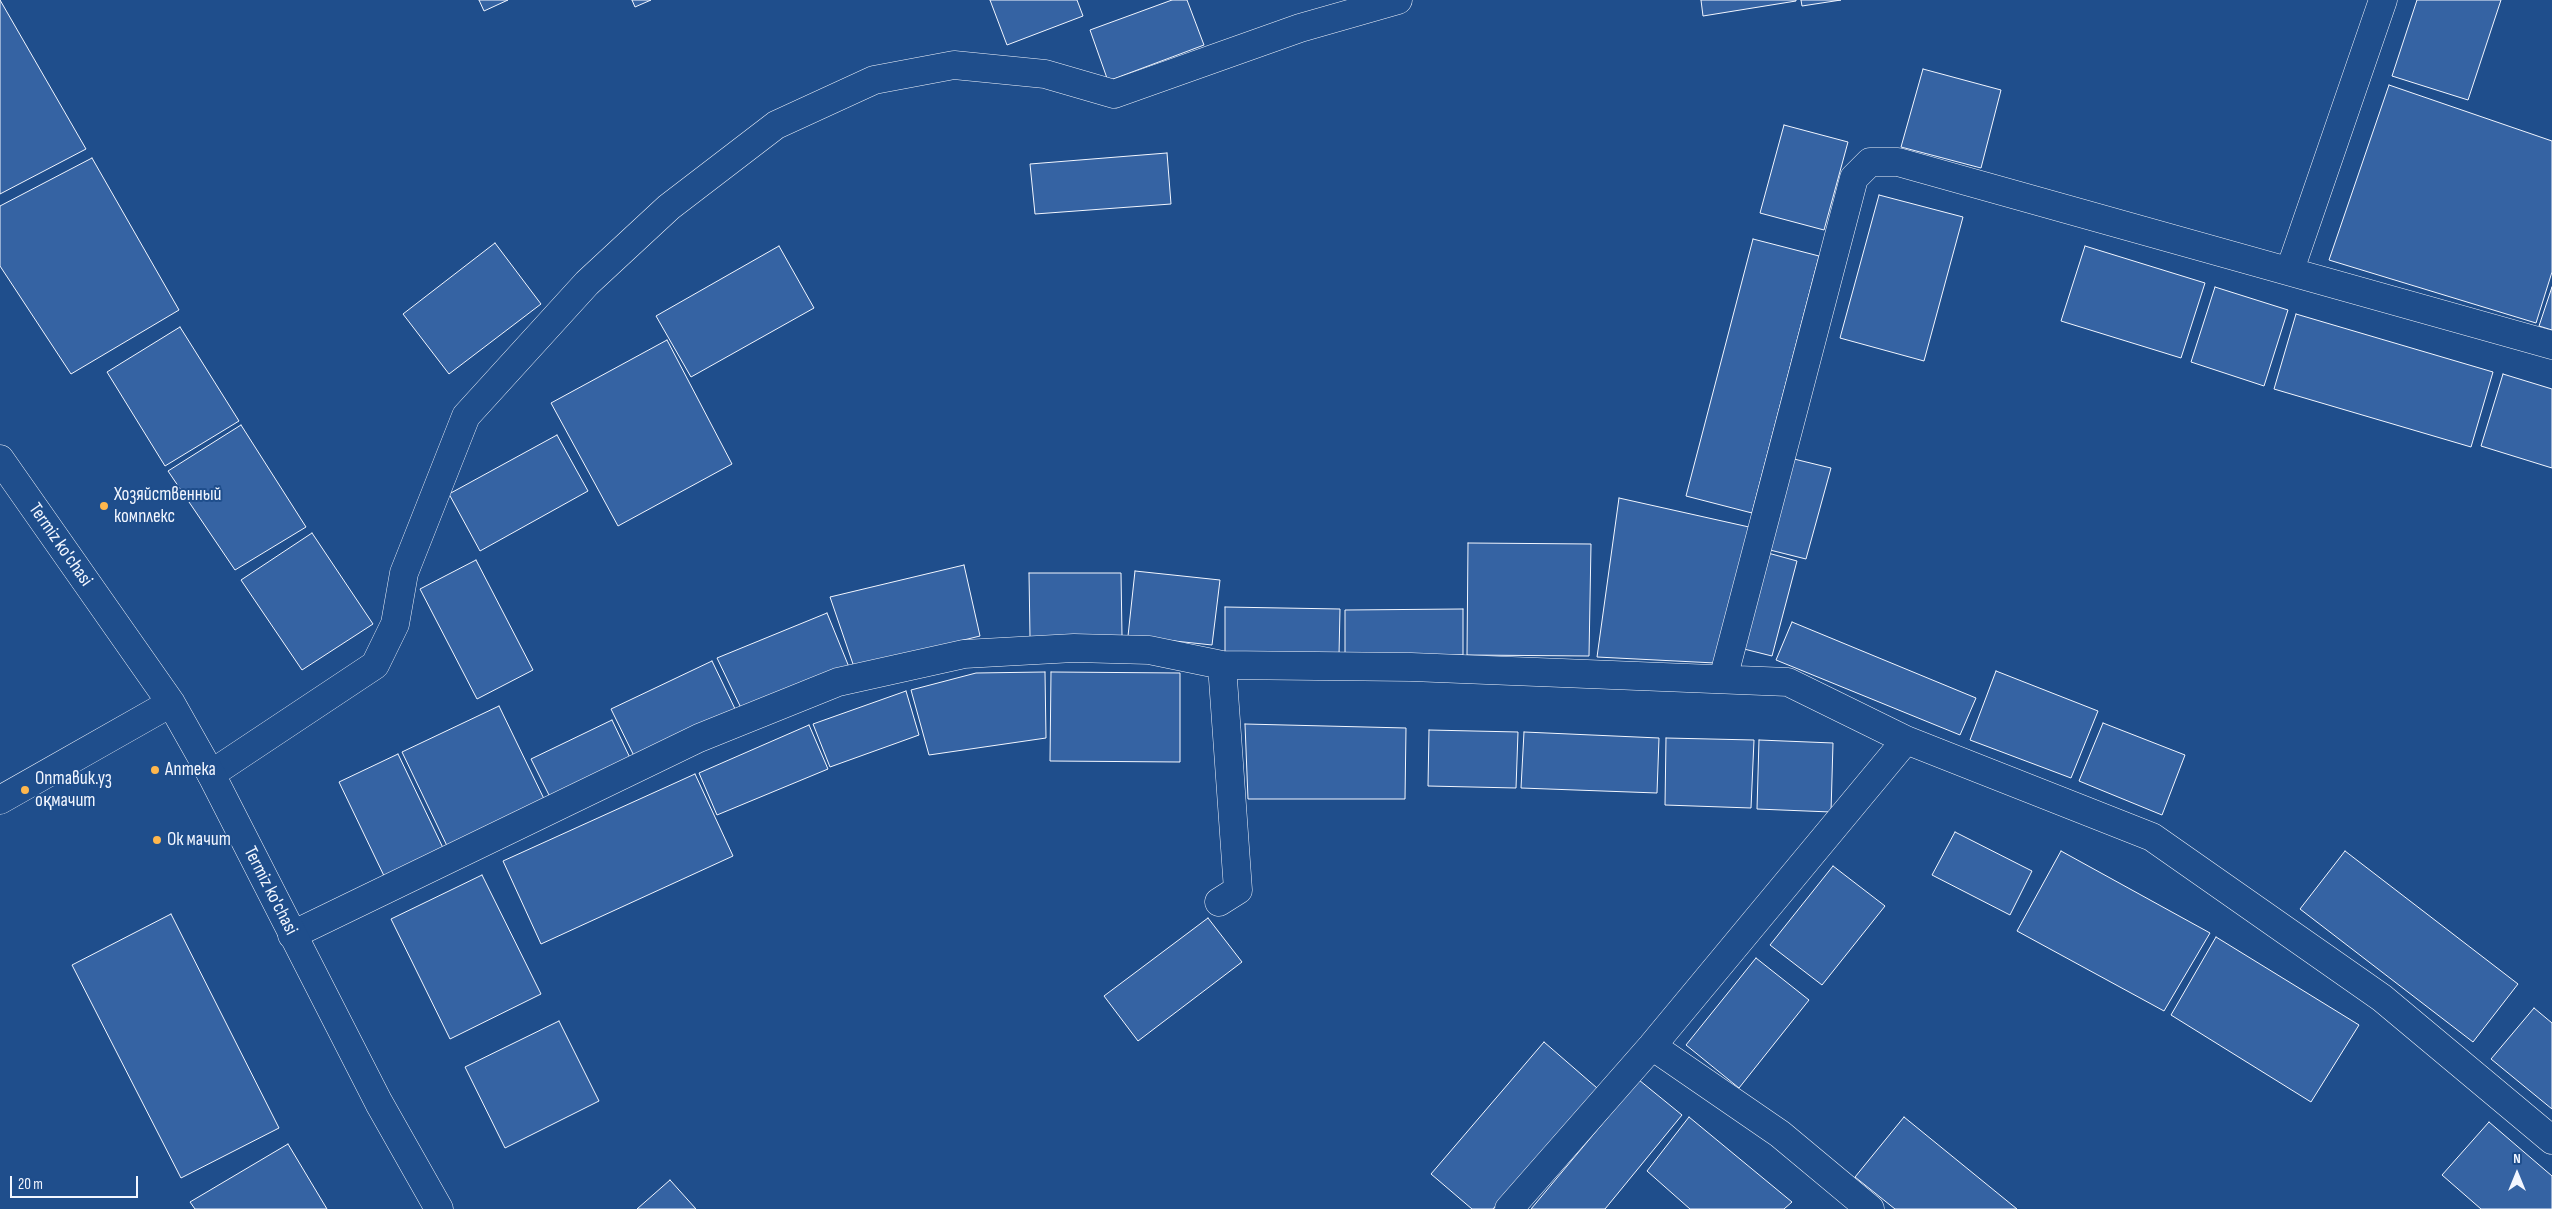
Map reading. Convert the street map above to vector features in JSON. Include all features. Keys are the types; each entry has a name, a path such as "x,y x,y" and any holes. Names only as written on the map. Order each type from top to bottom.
{"street":[{"path":"211,774 375,665 394,624 404,572 466,416 587,283 669,207 776,125 874,80 954,65 1045,74 1114,94 1300,28 1398,0"},
{"path":"2290,270 2382,0"},
{"path":"1723,679 1854,178 1870,162 1898,162 2290,270 2552,345"},
{"name":"Termiz ko'chasi","path":"0,459 171,704 211,774 379,1103 439,1209"},
{"path":"292,935 699,738 838,682 964,654 1074,648 1149,650 1222,665 1411,667 1788,682 1906,740 2152,837 2382,998 2552,1140"},
{"path":"1219,902 1238,890 1222,665"},
{"path":"0,800 171,704"},
{"path":"1509,1209 1652,1046 1906,740"},
{"path":"1652,1046 1780,1134 1870,1209"}],"building":[{"path":"0,0 86,149 0,194"},
{"path":"479,0 508,0 484,11"},
{"path":"632,0 651,0 635,7"},
{"path":"990,0 1077,0 1083,16 1007,45"},
{"path":"1172,0 1187,0 1204,45 1108,81 1090,30"},
{"path":"1701,0 1796,0 1796,1 1703,16"},
{"path":"1801,0 1841,0 1802,6"},
{"path":"2417,0 2501,0 2468,100 2392,76"},
{"path":"1923,69 2001,90 1981,168 1901,147"},
{"path":"2389,85 2552,141 2552,272 2536,323 2329,260"},
{"path":"1784,125 1848,142 1824,230 1760,213"},
{"path":"1167,153 1171,204 1035,214 1030,164"},
{"path":"92,158 179,310 71,374 0,266 0,206"},
{"path":"1879,195 1963,217 1924,361 1840,338"},
{"path":"1753,239 1819,256 1752,513 1686,496"},
{"path":"495,243 541,304 449,374 403,314"},
{"path":"779,246 814,308 691,377 656,316"},
{"path":"2085,246 2205,283 2181,358 2061,321"},
{"path":"2215,287 2288,310 2264,386 2191,362"},
{"path":"2552,287 2552,330 2539,326"},
{"path":"2296,314 2493,372 2471,447 2274,389"},
{"path":"180,327 239,421 165,466 107,372"},
{"path":"667,340 732,464 618,526 551,403"},
{"path":"2503,374 2552,389 2552,468 2481,446"},
{"path":"241,425 306,527 235,570 168,471"},
{"path":"557,435 588,491 480,551 449,494"},
{"path":"1794,459 1831,468 1806,559 1770,550"},
{"path":"1619,498 1749,527 1715,663 1597,657"},
{"path":"312,533 373,624 302,670 241,580"},
{"path":"1468,543 1591,544 1589,656 1467,655"},
{"path":"1768,553 1797,561 1772,656 1744,649"},
{"path":"476,560 533,670 477,699 420,589"},
{"path":"964,565 980,636 854,667 830,597"},
{"path":"1135,571 1220,580 1212,645 1128,636"},
{"path":"1029,573 1121,573 1122,636 1030,637"},
{"path":"1225,607 1340,609 1339,655 1225,653"},
{"path":"1463,609 1463,655 1345,655 1345,610"},
{"path":"827,613 849,667 742,710 717,658"},
{"path":"1792,622 1976,698 1960,735 1776,660"},
{"path":"712,661 737,713 636,760 611,709"},
{"path":"1996,671 2098,711 2071,778 1970,740"},
{"path":"1045,672 1046,738 929,755 911,690 976,673"},
{"path":"1051,672 1180,673 1180,762 1050,761"},
{"path":"906,691 919,735 830,767 813,724"},
{"path":"499,706 546,803 449,850 402,752"},
{"path":"612,720 632,762 552,801 531,759"},
{"path":"2103,723 2185,755 2162,815 2079,781"},
{"path":"1245,724 1406,728 1405,799 1248,799"},
{"path":"809,725 828,769 717,815 699,773"},
{"path":"1429,730 1518,732 1516,788 1428,786"},
{"path":"1524,732 1659,738 1657,793 1521,788"},
{"path":"1666,738 1754,740 1751,808 1665,805"},
{"path":"1759,740 1833,743 1831,812 1757,809"},
{"path":"398,754 445,852 386,880 339,782"},
{"path":"695,774 733,856 541,944 503,861"},
{"path":"1955,832 2032,871 2010,915 1932,875"},
{"path":"2061,851 2210,933 2164,1011 2017,931"},
{"path":"2345,851 2518,984 2473,1042 2300,909"},
{"path":"1833,866 1885,906 1822,985 1770,945"},
{"path":"482,875 541,994 450,1039 391,919"},
{"path":"171,914 279,1128 181,1178 72,965"},
{"path":"1208,918 1242,962 1138,1041 1104,996"},
{"path":"2216,937 2359,1025 2311,1102 2171,1015"},
{"path":"1756,958 1809,1000 1739,1088 1686,1045"},
{"path":"2534,1008 2552,1023 2552,1109 2491,1059"},
{"path":"559,1021 599,1101 505,1148 465,1067"},
{"path":"1544,1042 1597,1088 1493,1209 1472,1209 1431,1174"},
{"path":"1639,1080 1682,1115 1605,1209 1531,1209"},
{"path":"1689,1117 1792,1202 1784,1209 1690,1209 1647,1171"},
{"path":"1904,1117 2017,1209 1895,1209 1855,1177"},
{"path":"2489,1122 2552,1176 2552,1209 2481,1209 2442,1175"},
{"path":"288,1144 327,1209 195,1209 190,1202"},
{"path":"670,1180 696,1209 637,1209"}],"place":[{"name":"Хозяйственный комплекс","path":"104,506"},
{"name":"Аптека","path":"155,770"},
{"name":"Оптавик.уз оқмачит","path":"25,790"},
{"name":"Ок мачит","path":"157,840"}]}
